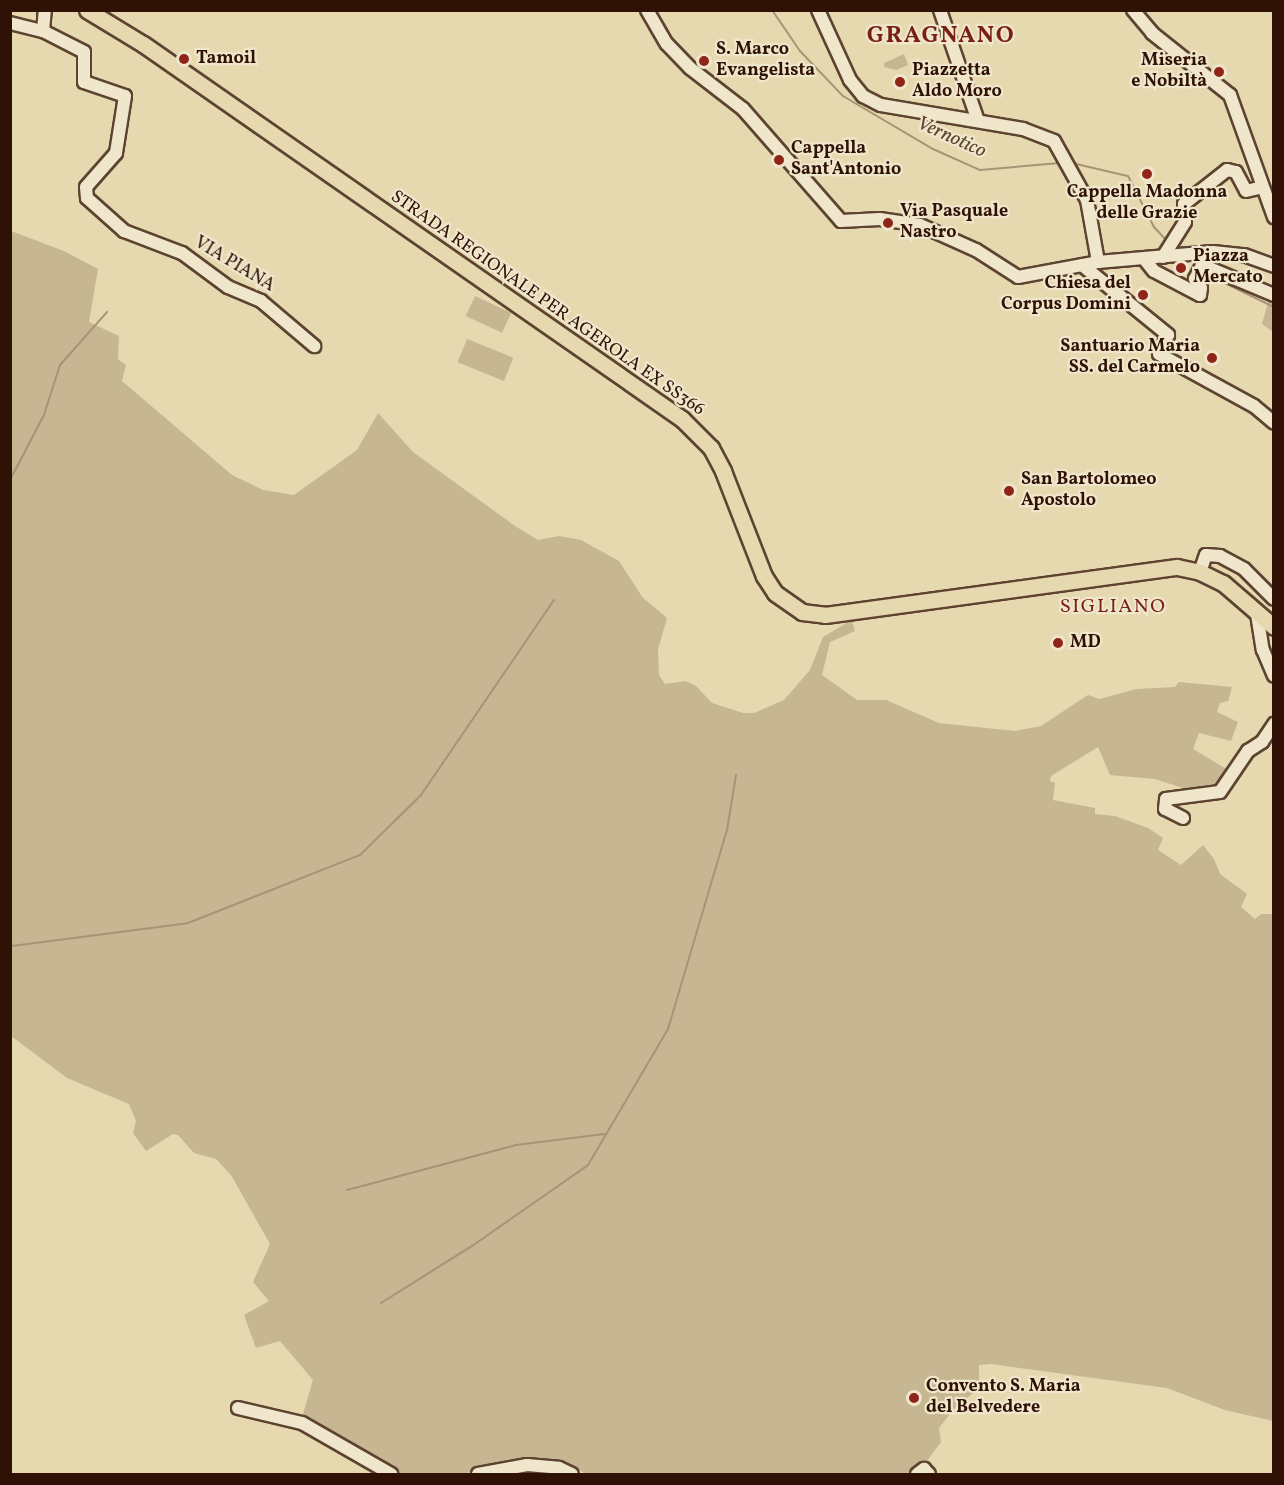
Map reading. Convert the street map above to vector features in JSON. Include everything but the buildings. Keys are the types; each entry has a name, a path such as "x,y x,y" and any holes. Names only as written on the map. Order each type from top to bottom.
{"main road":[{"name":"STRADA REGIONALE PER AGEROLA EX SS366","path":"87,10 143,44 682,419 711,448 723,471 764,576 775,593 802,612 825,615 1141,569 1177,567 1200,572 1223,583 1274,627"}],"street":[{"path":"10,23 43,31 45,10"},
{"path":"647,10 665,42 690,68 743,109 841,221 880,219 920,225 976,250 1018,277 1098,262 1187,255 1244,255 1274,266"},
{"path":"818,10 850,81 863,96 881,105 978,121 1047,136 1063,153 1087,200 1098,262"},
{"path":"940,10 978,121"},
{"path":"1133,10 1152,33 1220,83 1230,95 1274,217"},
{"name":"VIA PIANA","path":"43,31 84,52 84,82 126,96 116,153 86,187 87,198 118,228 182,253 228,287 261,301 314,346"},
{"path":"1163,257 1183,228 1184,204 1188,198 1227,170 1236,172 1246,191 1263,187"},
{"path":"1145,260 1154,270 1200,295 1202,288 1195,279 1202,265 1274,295"},
{"path":"1082,265 1168,336 1160,354 1254,406 1274,423"},
{"path":"1200,572 1206,555 1220,556 1244,570 1274,599"},
{"path":"1257,614 1263,650 1274,676"},
{"path":"1182,818 1165,809 1166,799 1220,792 1248,751 1262,742 1274,724"},
{"path":"238,1408 302,1423 391,1474"},
{"path":"478,1474 527,1465 559,1468 572,1474"},
{"path":"917,1474 924,1469 929,1474"}],"shaded area":[{"path":"904,54 908,65 896,70 884,67 884,63"},
{"path":"11,231 64,251 98,269 89,322 119,336 118,359 126,365 122,381 232,475 263,490 294,495 357,450 378,413 413,452 515,526 538,540 559,536 581,540 619,561 643,598 667,618 658,649 659,675 665,684 686,681 696,686 712,703 743,713 754,713 784,700 810,670 823,637 852,620 855,631 830,642 822,675 857,700 886,700 939,723 1015,731 1041,726 1088,695 1099,699 1137,689 1175,687 1179,682 1232,687 1228,701 1220,703 1217,712 1238,722 1231,741 1199,733 1193,749 1228,770 1219,784 1189,790 1155,779 1110,775 1098,747 1051,776 1050,781 1055,783 1053,800 1095,808 1095,814 1115,816 1148,828 1163,838 1158,850 1181,865 1203,845 1214,859 1220,874 1247,894 1241,907 1255,919 1261,914 1273,914 1273,1421 1225,1410 1167,1388 991,1364 979,1365 979,1388 953,1410 939,1428 941,1442 923,1466 930,1462 932,1474 586,1474 572,1466 539,1460 461,1474 399,1474 302,1417 313,1380 280,1341 256,1348 244,1315 269,1301 253,1282 270,1244 231,1175 216,1159 194,1153 178,1135 173,1134 146,1151 133,1133 136,1121 129,1104 67,1078 11,1036"},
{"path":"1273,284 1273,332 1262,324"},
{"path":"475,296 511,313 502,333 466,316"},
{"path":"467,339 513,358 504,381 458,362"}],"waterway":[{"name":"Vernotico","path":"772,10 800,51 843,96 933,149 980,170 1060,163"},
{"name":"Vernotico","path":"1072,163 1128,176 1154,227 1165,239"},
{"name":"Vernotico","path":"1204,273 1274,307"},
{"path":"10,480 44,415 60,365 107,312"},
{"path":"12,946 188,923 360,855 421,795 554,600"},
{"path":"381,1303 472,1246 588,1165 668,1029 727,830 736,775"},
{"path":"347,1190 516,1145 604,1134"}],"place":[{"name":"Tamoil","path":"184,59"},
{"name":"S. Marco Evangelista","path":"704,61"},
{"name":"Miseria e Nobiltà","path":"1219,72"},
{"name":"Piazzetta Aldo Moro","path":"900,82"},
{"name":"Cappella Sant'Antonio","path":"779,160"},
{"name":"Cappella Madonna delle Grazie","path":"1147,174"},
{"name":"Via Pasquale Nastro","path":"888,223"},
{"name":"Piazza Mercato","path":"1181,268"},
{"name":"Chiesa del Corpus Domini","path":"1143,295"},
{"name":"Santuario Maria SS. del Carmelo","path":"1212,358"},
{"name":"San Bartolomeo Apostolo","path":"1009,491"},
{"name":"MD","path":"1058,643"},
{"name":"Convento S. Maria del Belvedere","path":"914,1398"}],"district":[{"name":"GRAGNANO","path":"941,37"},
{"name":"SIGLIANO","path":"1113,607"}]}
